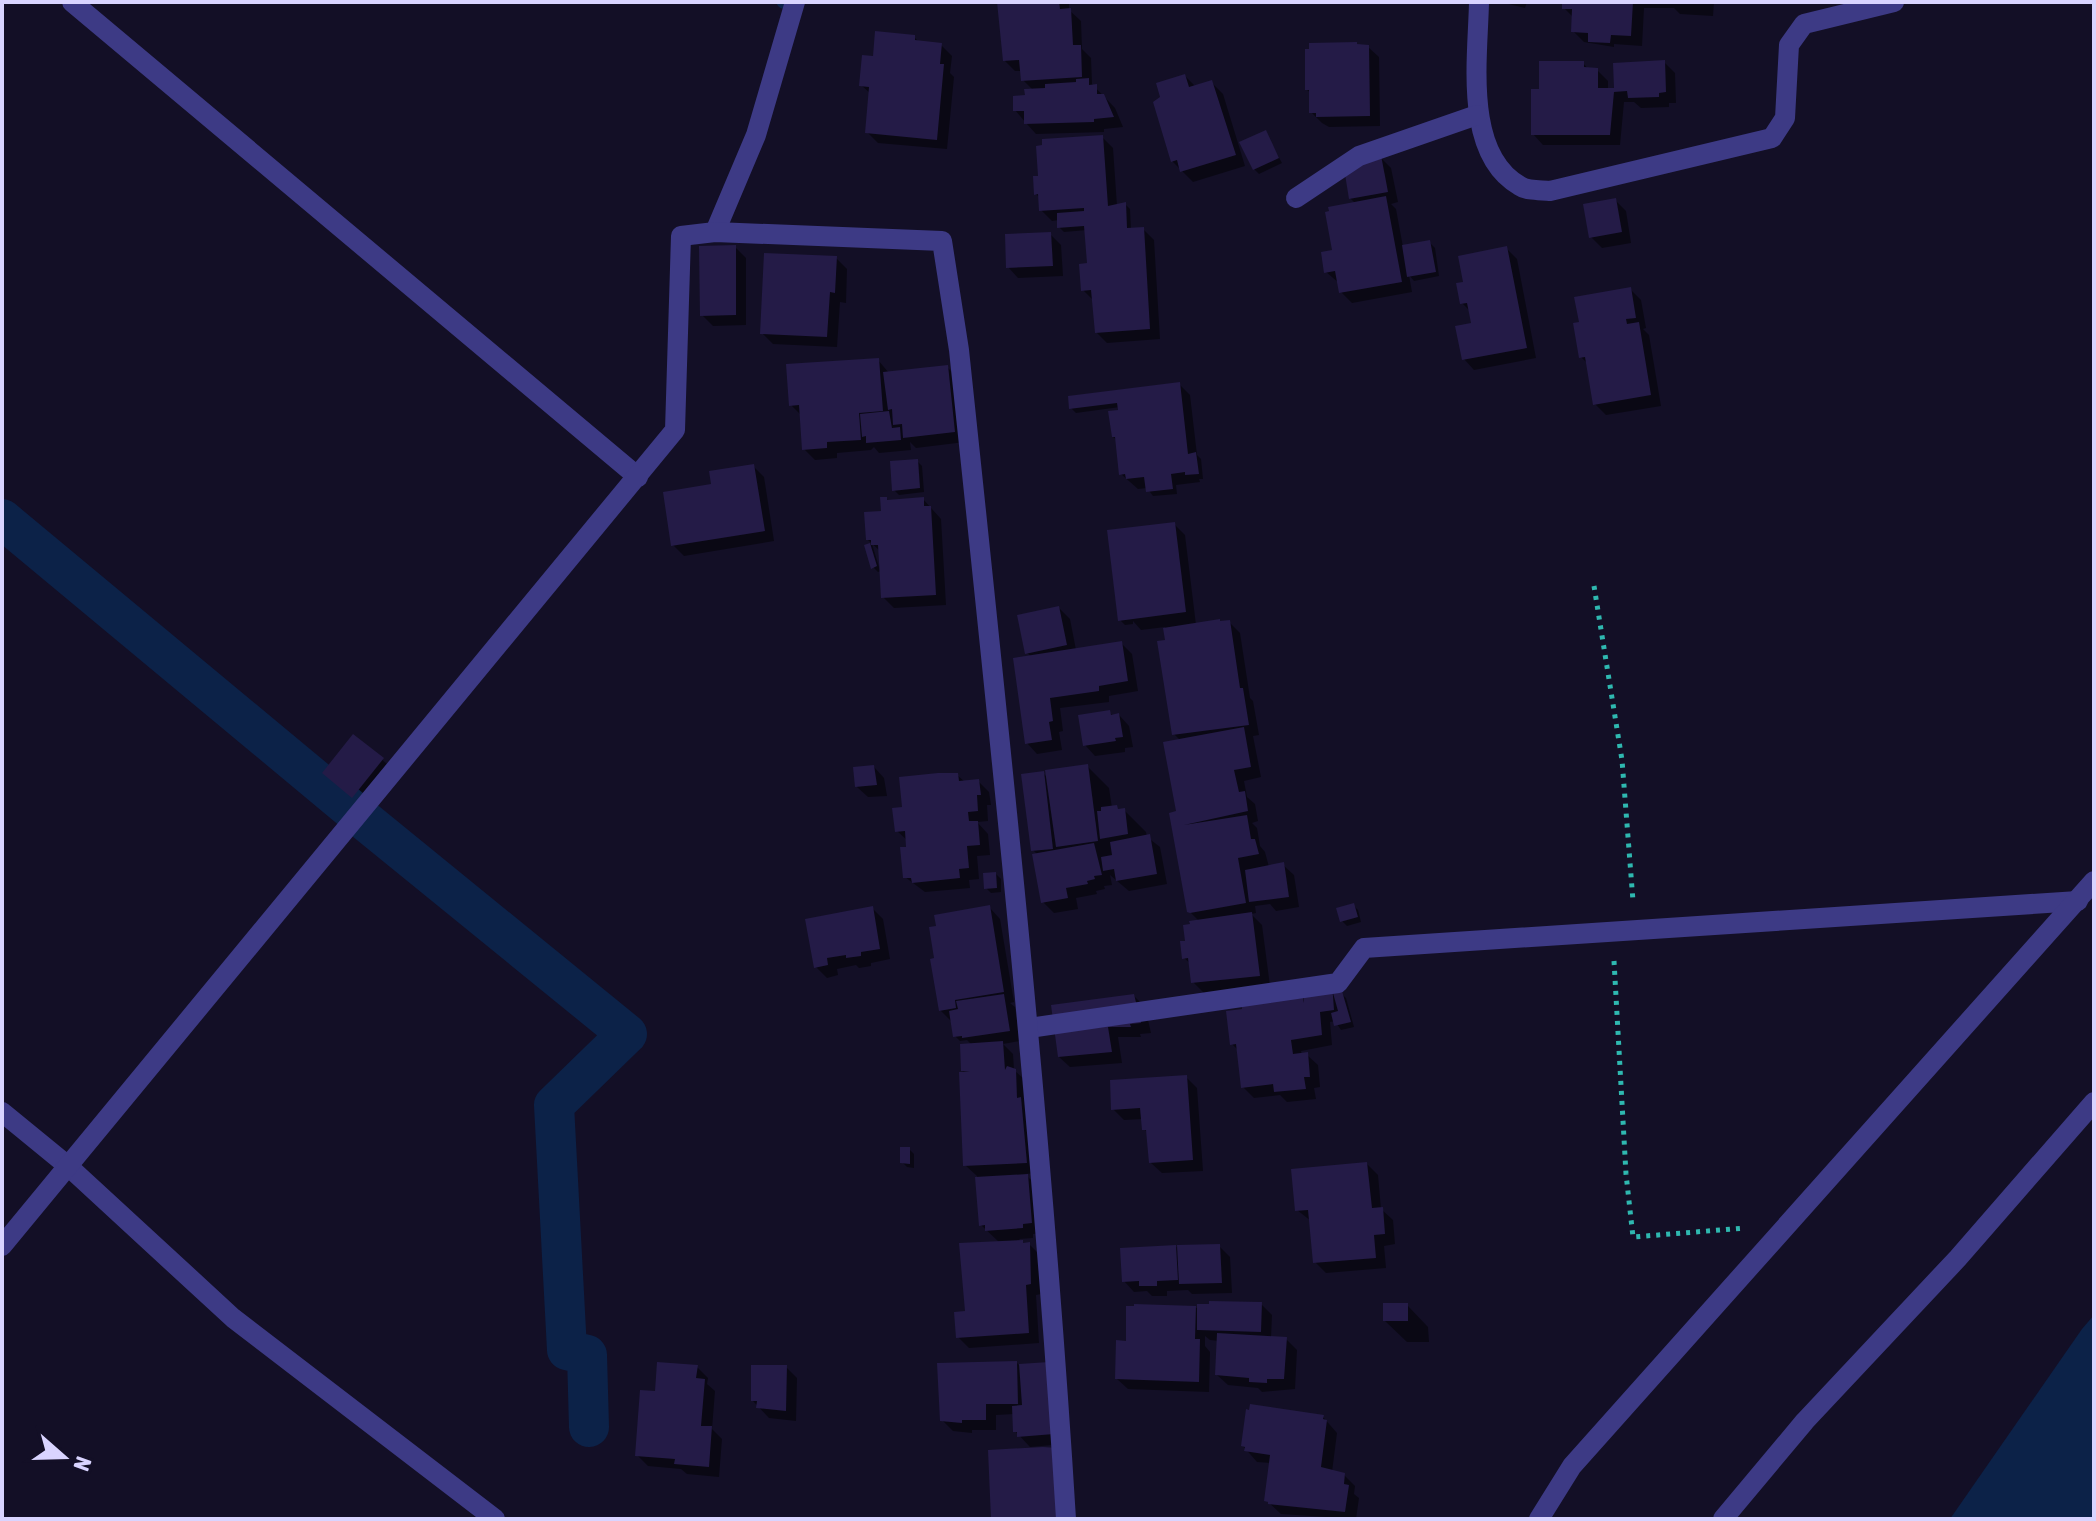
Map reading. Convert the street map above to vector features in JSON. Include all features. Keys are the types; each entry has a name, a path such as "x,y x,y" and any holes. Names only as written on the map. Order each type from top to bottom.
{"street":[{"path":"72,2 638,477"},
{"path":"715,232 756,135 795,2"},
{"path":"1479,2 1477,115 1496,166 1521,188 1550,191 1772,138 1785,118 1789,45 1804,24 1894,2"},
{"path":"1296,198 1359,156 1477,115"},
{"path":"2,1246 675,430 681,236 715,232 942,241 959,350 1029,1028 1054,1318 1066,1519"},
{"path":"1539,1519 1572,1466 2094,881"},
{"path":"1029,1028 1338,983 1364,948 2078,901"},
{"path":"1723,1519 1805,1421 1958,1258 2094,1102"},
{"path":"2,1112 68,1166 233,1318 495,1519"}],"path":[{"path":"1594,586 1622,760 1635,930"},
{"path":"1612,932 1626,1174 1633,1237 1787,1225"}],"water":[{"path":"2094,1315 2094,1519 1950,1519 2082,1329"}],"building":[{"path":"997,2 1059,2 1060,9 1071,8 1073,45 1081,45 1082,77 1021,81 1019,60 1003,61"},
{"path":"1562,2 1633,2 1631,36 1611,35 1610,43 1588,42 1588,33 1571,32 1572,9 1562,9"},
{"path":"875,31 915,35 915,40 942,43 940,64 944,64 937,140 865,133 869,87 859,86 862,55 873,56"},
{"path":"1357,42 1369,45 1370,116 1316,117 1316,113 1309,113 1309,90 1305,90 1305,49 1309,49 1309,43"},
{"path":"1665,60 1666,92 1659,93 1659,97 1628,98 1627,91 1614,92 1610,135 1531,135 1531,89 1539,89 1539,61 1584,61 1584,67 1598,68 1598,88 1614,88 1613,63"},
{"path":"1185,74 1189,87 1212,80 1236,155 1180,172 1177,160 1171,162 1153,102 1160,97 1156,83"},
{"path":"1089,78 1089,85 1097,84 1097,94 1104,94 1114,117 1094,119 1094,122 1024,124 1024,111 1013,111 1013,96 1025,95 1024,89 1045,88 1045,84"},
{"path":"1266,130 1279,158 1253,170 1239,142"},
{"path":"1103,135 1108,206 1126,202 1127,228 1144,227 1150,329 1095,333 1091,290 1081,291 1079,264 1087,263 1084,226 1057,228 1057,213 1084,211 1084,208 1039,211 1038,194 1034,195 1033,176 1038,176 1036,146 1042,145 1042,139"},
{"path":"1381,155 1388,192 1349,199 1344,168"},
{"path":"1386,196 1402,282 1339,293 1335,271 1324,273 1321,252 1332,250 1325,212 1329,211 1328,207"},
{"path":"1616,198 1622,232 1589,238 1583,204"},
{"path":"1051,232 1053,266 1006,268 1005,234"},
{"path":"1430,240 1436,272 1407,277 1402,245"},
{"path":"736,245 736,315 700,316 699,246"},
{"path":"1507,246 1527,348 1462,360 1455,326 1471,323 1467,303 1460,304 1456,283 1463,282 1458,256"},
{"path":"764,253 837,256 835,293 830,292 827,337 760,334"},
{"path":"1631,287 1636,318 1626,319 1627,324 1639,322 1651,395 1593,405 1585,357 1579,358 1573,323 1579,322 1574,297"},
{"path":"879,358 883,411 859,413 861,440 827,442 827,448 802,450 799,405 789,406 786,364"},
{"path":"948,365 955,432 903,438 902,424 893,425 892,409 888,410 883,372"},
{"path":"1180,382 1188,454 1196,452 1199,474 1171,474 1173,489 1146,492 1144,477 1126,479 1125,474 1119,475 1115,437 1112,437 1108,411 1118,410 1117,403 1069,409 1068,396"},
{"path":"889,411 892,428 900,427 901,440 866,443 866,436 862,437 860,414"},
{"path":"918,459 920,488 892,491 890,461"},
{"path":"754,464 765,531 671,546 663,492 711,484 709,471"},
{"path":"880,497 887,497 887,500 924,497 924,506 931,506 936,595 881,598 878,545 871,545 871,540 866,540 864,512 881,511"},
{"path":"1175,522 1186,612 1118,621 1107,530"},
{"path":"870,543 877,566 871,569 864,545"},
{"path":"1059,606 1067,645 1025,654 1017,615"},
{"path":"1230,620 1249,725 1172,735 1157,641 1165,640 1163,628"},
{"path":"1122,641 1128,681 1099,686 1099,691 1050,698 1052,740 1025,744 1013,658"},
{"path":"1110,710 1111,715 1119,713 1123,737 1083,746 1078,715"},
{"path":"1244,727 1251,767 1234,770 1239,792 1245,791 1248,811 1184,825 1247,815 1251,839 1255,839 1259,854 1238,858 1246,903 1190,913 1187,912 1169,813 1176,811 1163,742"},
{"path":"353,734 384,758 352,798 322,773"},
{"path":"1088,764 1098,841 1056,847 1045,770"},
{"path":"874,765 877,785 855,787 853,767"},
{"path":"1044,771 1053,849 1031,851 1021,774"},
{"path":"958,773 959,781 979,779 981,795 977,795 978,811 968,812 969,821 978,821 980,845 967,846 969,868 959,869 960,878 912,883 911,878 903,878 900,847 906,847 905,831 895,832 892,808 902,807 899,777"},
{"path":"1117,805 1118,809 1125,808 1128,834 1100,839 1097,811 1101,811 1101,807"},
{"path":"1150,834 1157,874 1116,881 1114,869 1103,871 1101,857 1112,855 1110,842"},
{"path":"1094,843 1102,875 1094,876 1095,879 1087,881 1088,884 1066,888 1068,898 1041,903 1032,854"},
{"path":"1284,862 1289,897 1249,902 1245,870"},
{"path":"996,872 997,888 984,889 983,873"},
{"path":"1354,903 1358,917 1340,922 1336,908"},
{"path":"990,905 1004,992 955,1000 956,1008 939,1011 930,959 934,958 929,927 936,926 934,915"},
{"path":"873,906 880,949 861,952 861,956 827,958 828,965 814,968 805,919"},
{"path":"1252,912 1260,976 1191,983 1188,958 1182,959 1180,941 1185,941 1183,925 1190,924 1189,921"},
{"path":"1332,982 1334,1010 1320,1012 1322,1035 1291,1040 1293,1054 1308,1052 1310,1077 1304,1077 1306,1089 1274,1092 1273,1084 1241,1088 1236,1044 1230,1045 1226,1011 1242,1009 1242,1004 1303,998 1304,1003 1304,997"},
{"path":"1342,991 1351,1022 1334,1026 1331,1013 1338,1011 1333,993"},
{"path":"1004,994 1010,1031 953,1037 949,1011 958,1009 956,1001"},
{"path":"1134,994 1141,1023 1130,1024 1131,1027 1108,1027 1112,1052 1058,1057 1051,1005"},
{"path":"1003,1041 1005,1070 1007,1066 1016,1069 1027,1163 963,1166 959,1072 970,1072 961,1071 960,1044"},
{"path":"1187,1075 1193,1160 1149,1163 1140,1108 1111,1110 1110,1080"},
{"path":"900,1147 910,1147 910,1164 900,1163"},
{"path":"1367,1162 1372,1208 1383,1207 1385,1234 1374,1235 1376,1258 1313,1263 1308,1210 1295,1211 1291,1169"},
{"path":"1028,1174 1032,1223 1023,1224 1023,1228 985,1231 985,1225 979,1226 975,1177"},
{"path":"1023,1240 1023,1243 1030,1242 1031,1284 1026,1285 1029,1333 956,1338 954,1312 965,1311 959,1243"},
{"path":"1220,1244 1222,1283 1179,1284 1177,1245"},
{"path":"1176,1245 1178,1280 1157,1281 1157,1286 1139,1286 1139,1281 1122,1282 1120,1248"},
{"path":"1209,1301 1262,1302 1261,1332 1197,1330 1197,1304 1209,1304"},
{"path":"1383,1303 1408,1303 1408,1321 1383,1321"},
{"path":"1126,1306 1196,1306 1195,1339 1200,1339 1199,1382 1115,1379 1116,1340 1126,1341"},
{"path":"1217,1333 1287,1337 1284,1379 1267,1379 1267,1383 1249,1382 1249,1378 1215,1375"},
{"path":"1017,1361 1018,1404 986,1404 986,1420 962,1420 962,1423 940,1421 937,1363"},
{"path":"657,1362 698,1365 696,1378 705,1379 701,1426 712,1426 709,1467 674,1464 675,1459 635,1456 640,1390 655,1391"},
{"path":"1049,1362 1054,1434 1017,1437 1017,1432 1013,1432 1012,1406 1022,1405 1019,1364"},
{"path":"751,1365 787,1365 786,1411 756,1408 757,1401 751,1401"},
{"path":"1250,1404 1324,1415 1323,1419 1327,1420 1321,1467 1345,1473 1344,1484 1349,1485 1345,1512 1268,1504 1264,1501 1270,1455 1244,1451 1245,1447 1241,1446 1246,1409 1249,1410"},
{"path":"1058,1448 1060,1519 991,1519 988,1450"}],"waterway":[{"path":"2,519 627,1034 554,1105 567,1350 587,1355 589,1427"}]}
